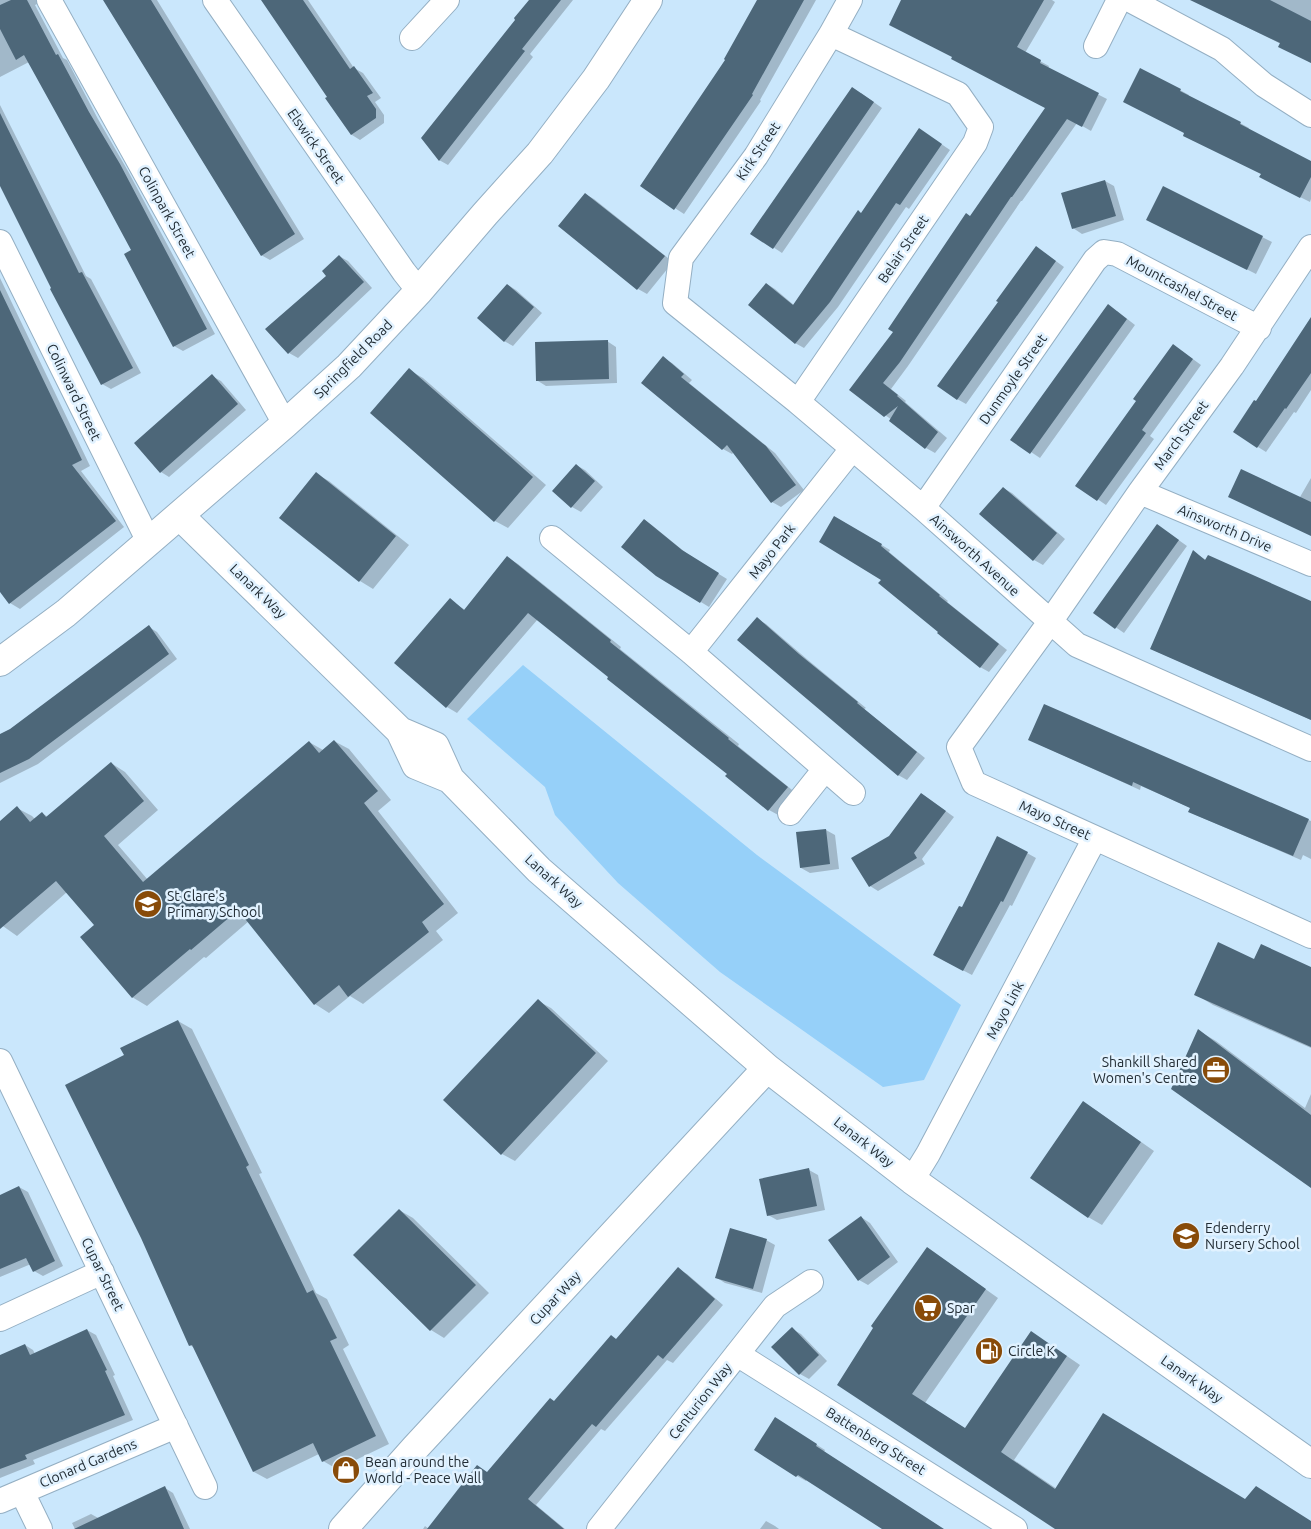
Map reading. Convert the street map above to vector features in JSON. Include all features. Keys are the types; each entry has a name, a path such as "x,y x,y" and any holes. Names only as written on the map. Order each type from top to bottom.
{"street":[{"name":"Colinpark Street","path":"49,0 285,424"},
{"name":"Elswick Street","path":"215,0 418,291"},
{"path":"412,38 447,0"},
{"name":"Springfield Road","path":"3,653 66,613 180,516 349,366 540,153 596,79 648,0"},
{"name":"Kirk Street","path":"675,303 680,258 756,156 832,34 850,0"},
{"path":"1096,46 1119,0"},
{"path":"1130,0 1222,49 1264,85 1311,115"},
{"name":"Belair Street","path":"798,402 975,144 981,127 958,94 832,34"},
{"name":"Colinward Street","path":"0,242 149,542"},
{"name":"March Street","path":"1050,622 1140,492 1259,328 1311,247"},
{"name":"Mountcashel Street","path":"1104,252 1117,254 1259,328"},
{"name":"Dunmoyle Street","path":"923,508 1095,260 1104,252"},
{"name":"Ainsworth Avenue","path":"675,303 798,402 923,508 1077,645 1311,749"},
{"name":"Mayo Park","path":"691,652 852,449"},
{"name":"Ainsworth Drive","path":"1140,492 1311,564"},
{"name":"Lanark Way","path":"180,516 400,731 435,746 450,779 539,870 767,1068 912,1180 1311,1464"},
{"path":"552,538 691,652 853,793"},
{"name":"Mayo Street","path":"1050,622 959,747 974,784 1311,936"},
{"path":"790,813 825,769"},
{"name":"Mayo Link","path":"912,1180 928,1154 1095,838"},
{"name":"Cupar Street","path":"0,1061 205,1487"},
{"name":"Cupar Way","path":"344,1529 421,1441 767,1068"},
{"path":"0,1319 102,1272"},
{"name":"Centurion Way","path":"598,1529 775,1306 811,1282"},
{"name":"Battenberg Street","path":"737,1354 1015,1529"},
{"name":"Clonard Gardens","path":"0,1501 176,1426"},
{"path":"22,1492 40,1529"}],"shaded area":[{"path":"523,665 757,855 961,1005 924,1080 883,1087 720,972 618,883 555,815 545,787 467,719"}],"building":[{"path":"11,0 27,0 56,55 58,54 120,164 207,329 173,347 124,254 131,250 103,198 24,55 16,60 0,29 0,5"},
{"path":"103,0 151,0 295,234 261,256"},
{"path":"261,0 303,0 350,69 354,66 373,93 367,96 376,109 376,118 351,135"},
{"path":"529,0 561,0 522,49 525,51 439,161 421,138"},
{"path":"757,0 804,0 753,95 674,210 640,186 725,60"},
{"path":"901,0 1044,0 1017,47 1041,60 1040,63 1099,93 1082,127 1067,119 1011,197 900,362 883,383 938,432 925,449 889,421 898,406 884,417 849,390 893,332 888,329 966,213 970,216 1045,108 889,25"},
{"path":"1190,0 1270,0 1311,21 1311,63 1278,47 1280,43"},
{"path":"1140,68 1311,161 1311,177 1300,198 1259,177 1261,174 1183,136 1184,133 1123,102"},
{"path":"852,87 874,102 773,249 750,234"},
{"path":"0,113 79,273 82,272 133,368 101,385 50,289 0,186"},
{"path":"919,128 942,144 900,205 896,203 830,302 795,344 748,305 766,283 793,305 858,210 861,213"},
{"path":"1105,180 1116,216 1072,229 1061,193"},
{"path":"1163,186 1263,236 1247,270 1146,220"},
{"path":"585,193 665,256 637,290 558,226"},
{"path":"1036,246 1056,261 957,400 937,386"},
{"path":"339,255 364,282 288,354 265,329 326,276 322,271"},
{"path":"507,284 534,307 504,342 477,318"},
{"path":"0,290 82,460 72,465 116,521 9,604 0,592"},
{"path":"1108,304 1127,319 1030,454 1010,440"},
{"path":"1311,317 1311,373 1257,448 1233,432 1254,400 1256,401"},
{"path":"608,340 609,379 536,381 535,342"},
{"path":"1173,344 1193,359 1142,430 1146,433 1097,501 1075,486 1136,401 1133,399"},
{"path":"663,356 684,374 681,377 766,446 796,485 771,503 727,445 722,450 641,383"},
{"path":"409,368 533,477 494,522 370,413"},
{"path":"212,374 238,404 160,473 134,443"},
{"path":"576,464 595,481 571,508 552,491"},
{"path":"1241,469 1311,502 1311,536 1228,497"},
{"path":"316,472 396,536 359,582 279,518"},
{"path":"1003,487 1057,533 1033,561 979,514"},
{"path":"834,516 882,544 881,546 939,596 999,644 980,668 878,583 881,580 819,542"},
{"path":"644,519 682,550 719,573 700,603 656,576 621,547"},
{"path":"1157,524 1179,540 1115,629 1093,613"},
{"path":"1193,550 1205,560 1208,555 1311,601 1311,720 1150,649"},
{"path":"507,556 788,787 768,811 725,776 727,774 607,679 608,677 528,613 446,708 394,663 450,598 464,610"},
{"path":"757,617 917,752 898,776 737,640"},
{"path":"149,625 169,654 29,759 0,773 0,734 10,729"},
{"path":"1044,704 1309,819 1293,856 1188,812 1190,808 1133,782 1132,786 1028,740"},
{"path":"334,740 378,791 364,803 444,904 422,922 429,932 348,997 339,985 314,1005 238,910 132,998 80,937 94,925 56,881 0,929 0,821 17,806 30,822 42,812 46,817 111,762 144,801 104,836 143,882 309,741 319,753"},
{"path":"921,793 946,811 914,853 917,858 869,887 851,858 889,836"},
{"path":"826,829 830,864 800,868 796,832"},
{"path":"997,836 1028,852 1003,902 1001,901 963,971 933,955 959,906 962,907"},
{"path":"1218,942 1254,959 1261,944 1311,967 1311,1047 1194,995"},
{"path":"538,999 596,1053 501,1155 443,1100"},
{"path":"178,1020 249,1165 246,1167 307,1293 313,1290 337,1338 330,1341 376,1436 322,1462 313,1443 253,1472 192,1345 189,1346 141,1238 65,1085 124,1055 120,1048"},
{"path":"1198,1029 1311,1115 1311,1188 1171,1089"},
{"path":"1083,1101 1141,1142 1088,1218 1030,1178"},
{"path":"809,1168 817,1206 767,1216 759,1179"},
{"path":"19,1186 55,1261 33,1272 26,1258 0,1269 0,1195"},
{"path":"399,1209 476,1285 430,1331 353,1255"},
{"path":"861,1216 890,1257 858,1281 828,1240"},
{"path":"730,1228 767,1239 753,1289 715,1278"},
{"path":"927,1247 986,1289 912,1394 965,1428 1031,1331 1067,1356 1001,1452 1055,1489 1103,1413 1245,1499 1256,1486 1311,1521 1311,1529 1055,1529 837,1385 873,1328 871,1326"},
{"path":"678,1267 715,1299 663,1359 658,1355 596,1427 592,1424 528,1499 564,1529 427,1529 477,1465 487,1472 550,1398 554,1401 611,1335 616,1339"},
{"path":"792,1327 819,1355 799,1375 771,1347"},
{"path":"87,1329 107,1370 105,1371 125,1415 25,1455 27,1459 0,1469 0,1355 25,1344 30,1355"},
{"path":"775,1417 817,1444 816,1446 944,1529 882,1529 798,1475 796,1477 754,1450"},
{"path":"165,1486 184,1529 74,1529"}],"place":[{"name":"St Clare's Primary School","path":"148,904"},
{"name":"Shankill Shared Women's Centre","path":"1216,1070"},
{"name":"Edenderry Nursery School","path":"1186,1236"},
{"name":"Spar","path":"928,1308"},
{"name":"Circle K","path":"989,1351"},
{"name":"Bean around the World - Peace Wall","path":"346,1470"}]}
